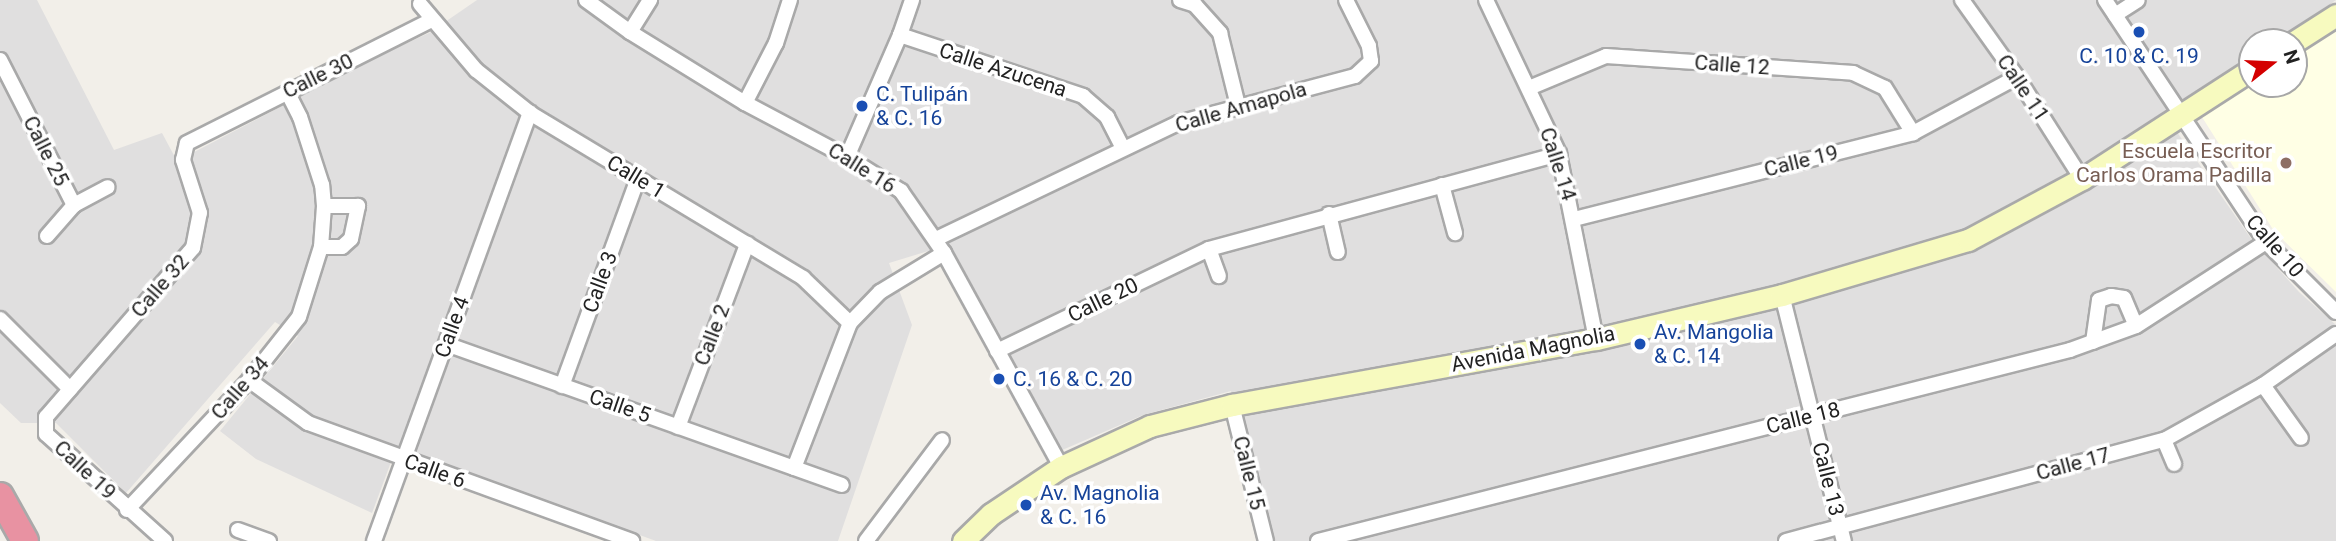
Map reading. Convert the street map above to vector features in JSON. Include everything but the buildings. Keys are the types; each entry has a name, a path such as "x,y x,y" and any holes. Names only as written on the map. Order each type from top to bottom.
{"highway":[{"path":"0,496 25,541"},
{"path":"0,525 6,541"}],"street":[{"name":"Calle 16","path":"586,0 630,32 745,103 847,157 901,191 936,239 1061,467"},
{"path":"630,32 650,0"},
{"path":"745,103 776,43 790,0"},
{"path":"847,157 900,35 912,0"},
{"path":"1180,0 1195,5 1220,33 1238,106"},
{"name":"Calle Amapola","path":"936,239 1178,122 1355,76 1371,61 1369,46 1346,0"},
{"name":"Calle 14","path":"1486,0 1559,154 1596,339"},
{"name":"Calle 11","path":"1962,0 2017,77 2082,179"},
{"name":"Calle 10","path":"2105,0 2266,242 2336,312"},
{"path":"2115,15 2138,0"},
{"name":"Calle 1","path":"420,4 476,70 530,113 803,278 850,323"},
{"path":"2308,33 2336,15"},
{"name":"Calle 30","path":"205,133 432,20"},
{"name":"Calle Azucena","path":"900,35 1083,96 1107,117 1123,148"},
{"name":"Calle 12","path":"1529,88 1606,56 1853,73 1885,89 1913,133"},
{"name":"Calle 25","path":"0,60 74,205"},
{"name":"Calle 19","path":"1574,219 1913,133 2017,77"},
{"name":"Avenida Magnolia","path":"963,541 991,514 1061,467 1150,426 1232,404 1596,339 1782,296 1968,240 2082,179 2238,78"},
{"name":"Calle 34","path":"127,510 249,380 299,317 321,247 324,206 322,185 304,128 287,92"},
{"name":"Calle 4","path":"374,541 530,113"},
{"name":"Calle 32","path":"70,389 193,248 200,213 183,160 187,143 205,133"},
{"name":"Calle 20","path":"997,351 1209,249 1329,214 1559,154"},
{"name":"Calle 3","path":"562,386 638,178"},
{"path":"1441,185 1455,233"},
{"path":"47,236 74,205 108,187"},
{"path":"321,247 342,247 351,239 358,206 324,206"},
{"path":"1329,214 1338,252"},
{"name":"Calle 18","path":"1318,541 2092,342 2136,326 2266,242"},
{"name":"Calle 2","path":"678,427 747,244"},
{"path":"1209,249 1219,276"},
{"path":"794,468 850,323 880,292 944,253"},
{"name":"Calle 13","path":"1782,296 1842,534"},
{"path":"2092,342 2099,300 2111,296 2124,298 2136,326"},
{"path":"0,319 70,389"},
{"name":"Calle 17","path":"1786,541 1842,534 2164,440 2263,385 2336,334"},
{"name":"Calle 5","path":"446,344 842,485"},
{"name":"Calle 6","path":"249,380 308,423 632,541"},
{"path":"2263,385 2301,438"},
{"name":"Calle 19","path":"70,389 46,417 46,434 127,510 165,541"},
{"name":"Calle 15","path":"1232,404 1266,541"},
{"path":"866,541 942,440"},
{"path":"2164,440 2174,464"},
{"path":"238,530 270,541"}],"shaded area":[{"path":"0,0 37,0 114,150 162,133 177,161 376,57 429,33 477,0 2336,0 2295,28 2238,28 2238,65 2163,112 2252,240 2299,292 2336,325 2336,541 1269,541 1231,391 1143,415 1060,451 948,245 889,263 912,325 838,541 656,541 397,446 372,513 256,459 220,431 298,336 275,322 126,493 56,423 21,423 0,403"},
{"path":"2336,29 2336,292 2274,231 2202,117 2238,93 2238,98 2308,98 2308,48"}],"place":[{"name":"C. 10 & C. 19","path":"2139,32"},
{"name":"C. Tulipán & C. 16","path":"862,106"},
{"name":"Escuela Escritor Carlos Orama Padilla","path":"2286,163"},
{"name":"Av. Mangolia & C. 14","path":"1640,344"},
{"name":"C. 16 & C. 20","path":"999,379"},
{"name":"Av. Magnolia & C. 16","path":"1026,505"}]}
